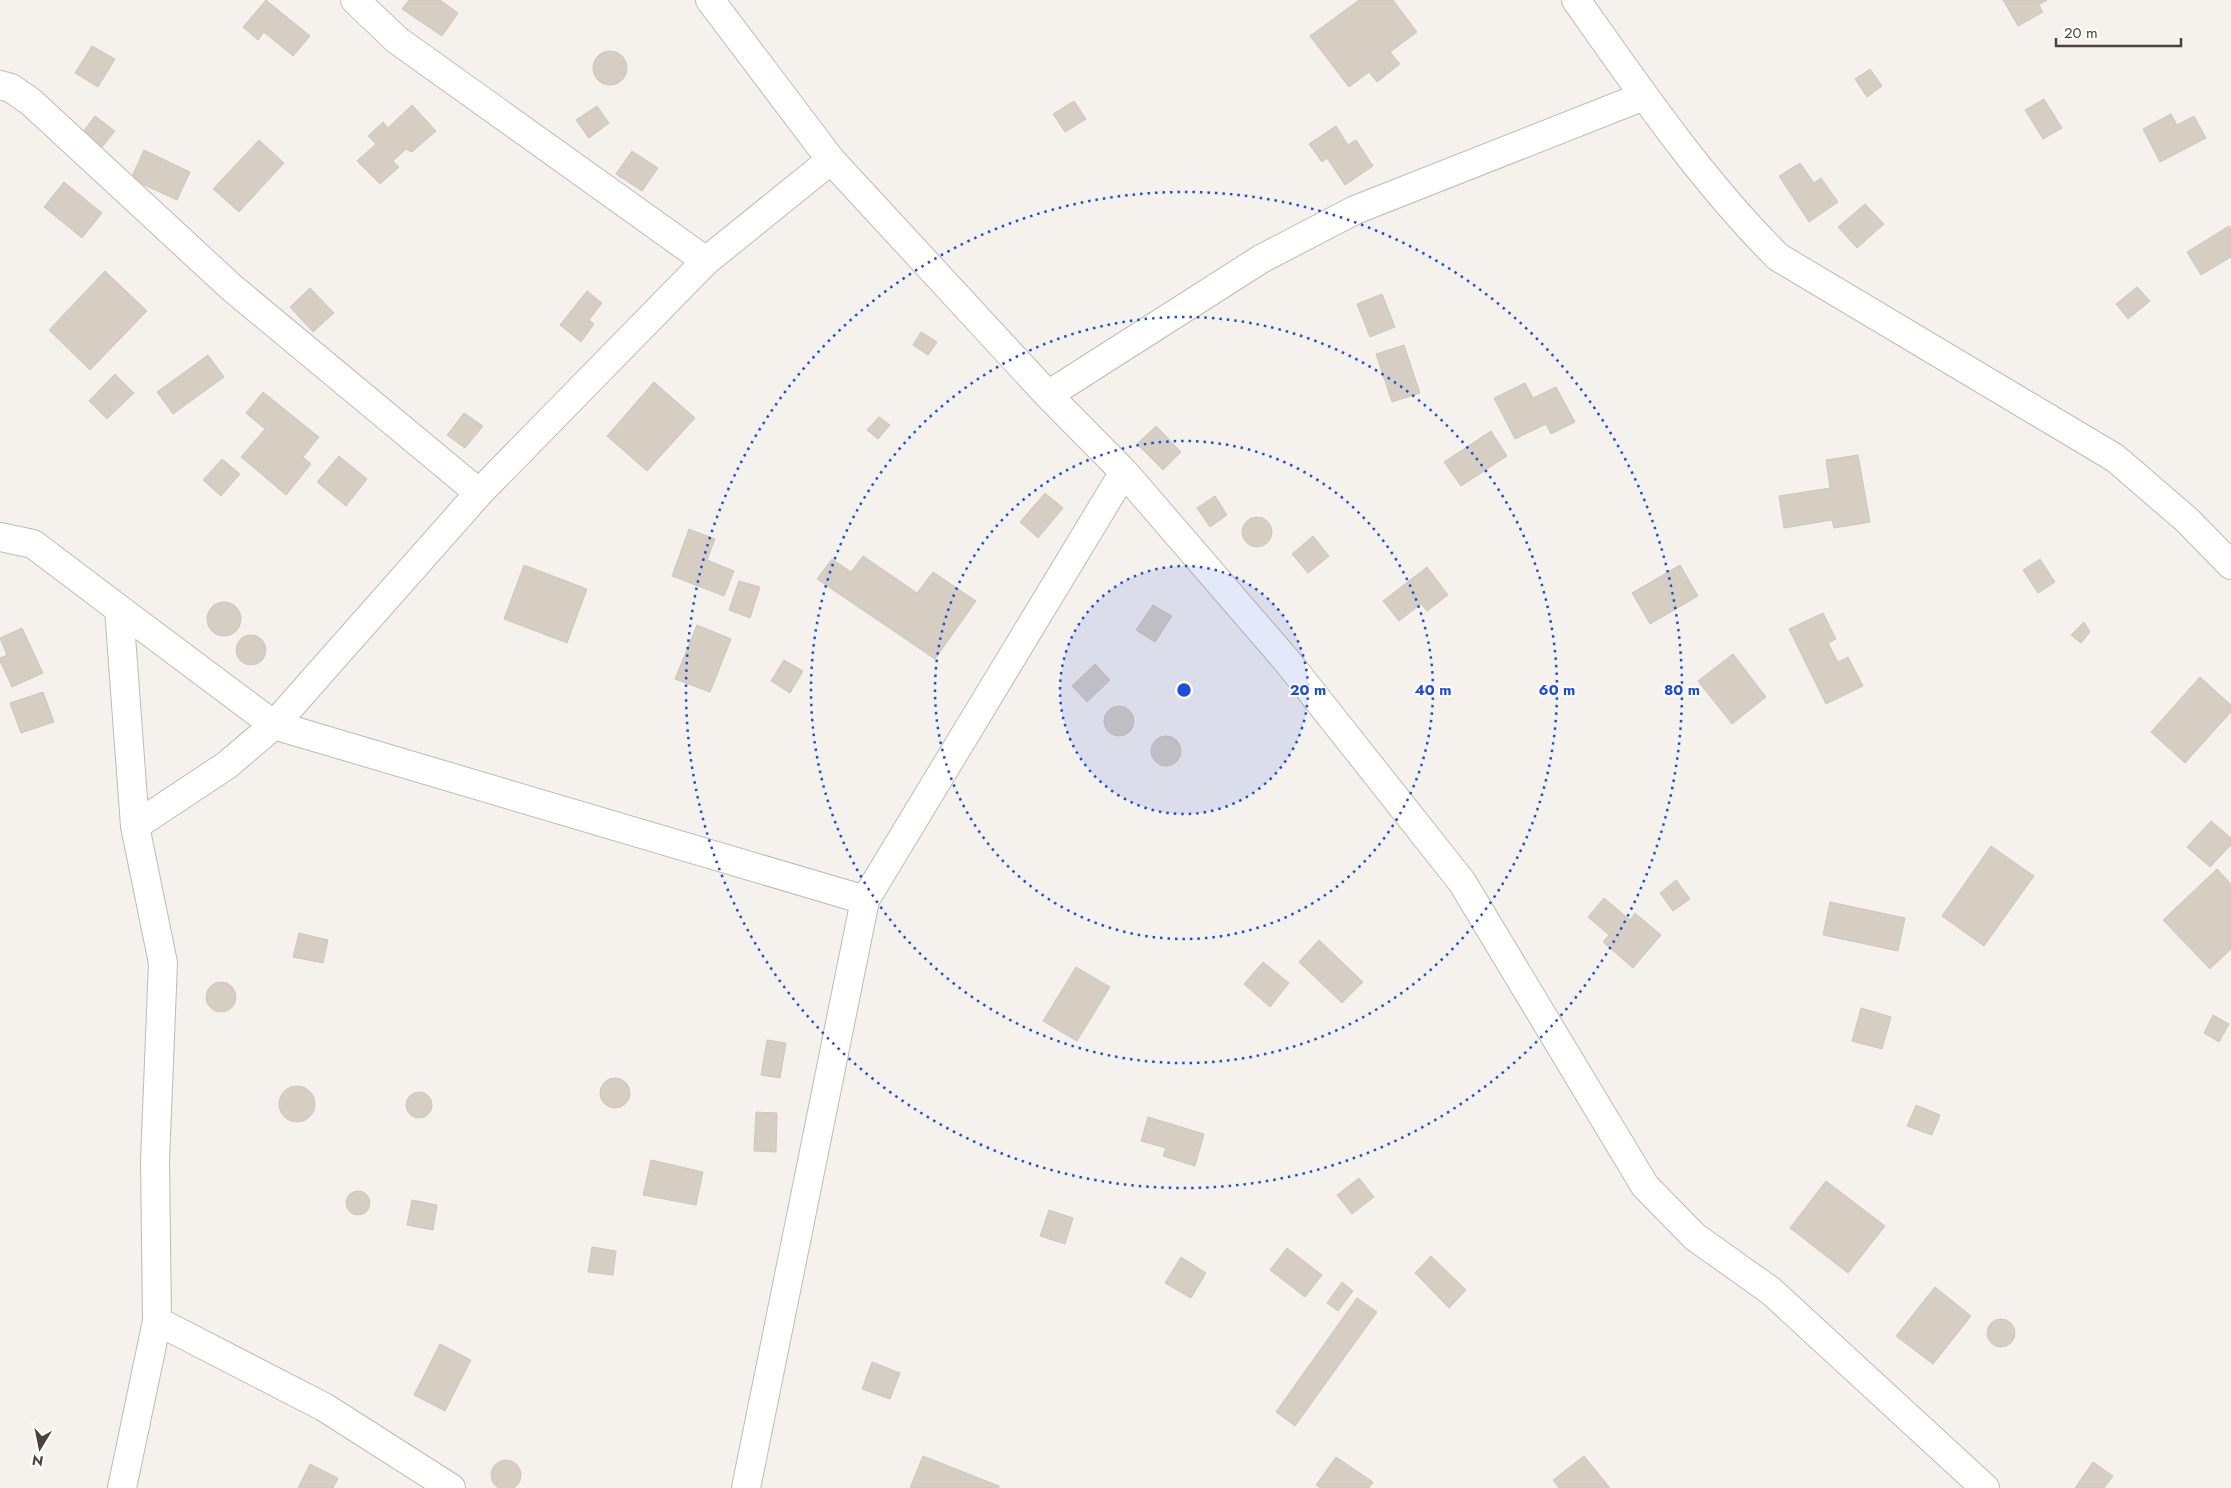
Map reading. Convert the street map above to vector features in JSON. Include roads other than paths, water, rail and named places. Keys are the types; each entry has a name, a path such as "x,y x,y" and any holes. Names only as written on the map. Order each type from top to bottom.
{"street":[{"path":"355,0 397,40 706,261"},
{"path":"710,0 831,160 1048,395 1124,472 1287,660 1462,882 1646,1186 1695,1237 1771,1291 1985,1488"},
{"path":"1576,0 1644,96 1716,190 1743,223 1778,258 2115,458 2187,520 2231,566"},
{"path":"0,85 10,88 30,102 231,288 479,493"},
{"path":"1048,395 1261,259 1355,210 1644,96"},
{"path":"135,826 227,765 274,725 479,493 706,261 831,160"},
{"path":"746,1488 865,900 1124,472"},
{"path":"0,538 32,544 274,725 865,900"},
{"path":"119,609 135,826 163,962 155,1160 158,1321 122,1488"},
{"path":"158,1321 324,1407 451,1488"}]}
